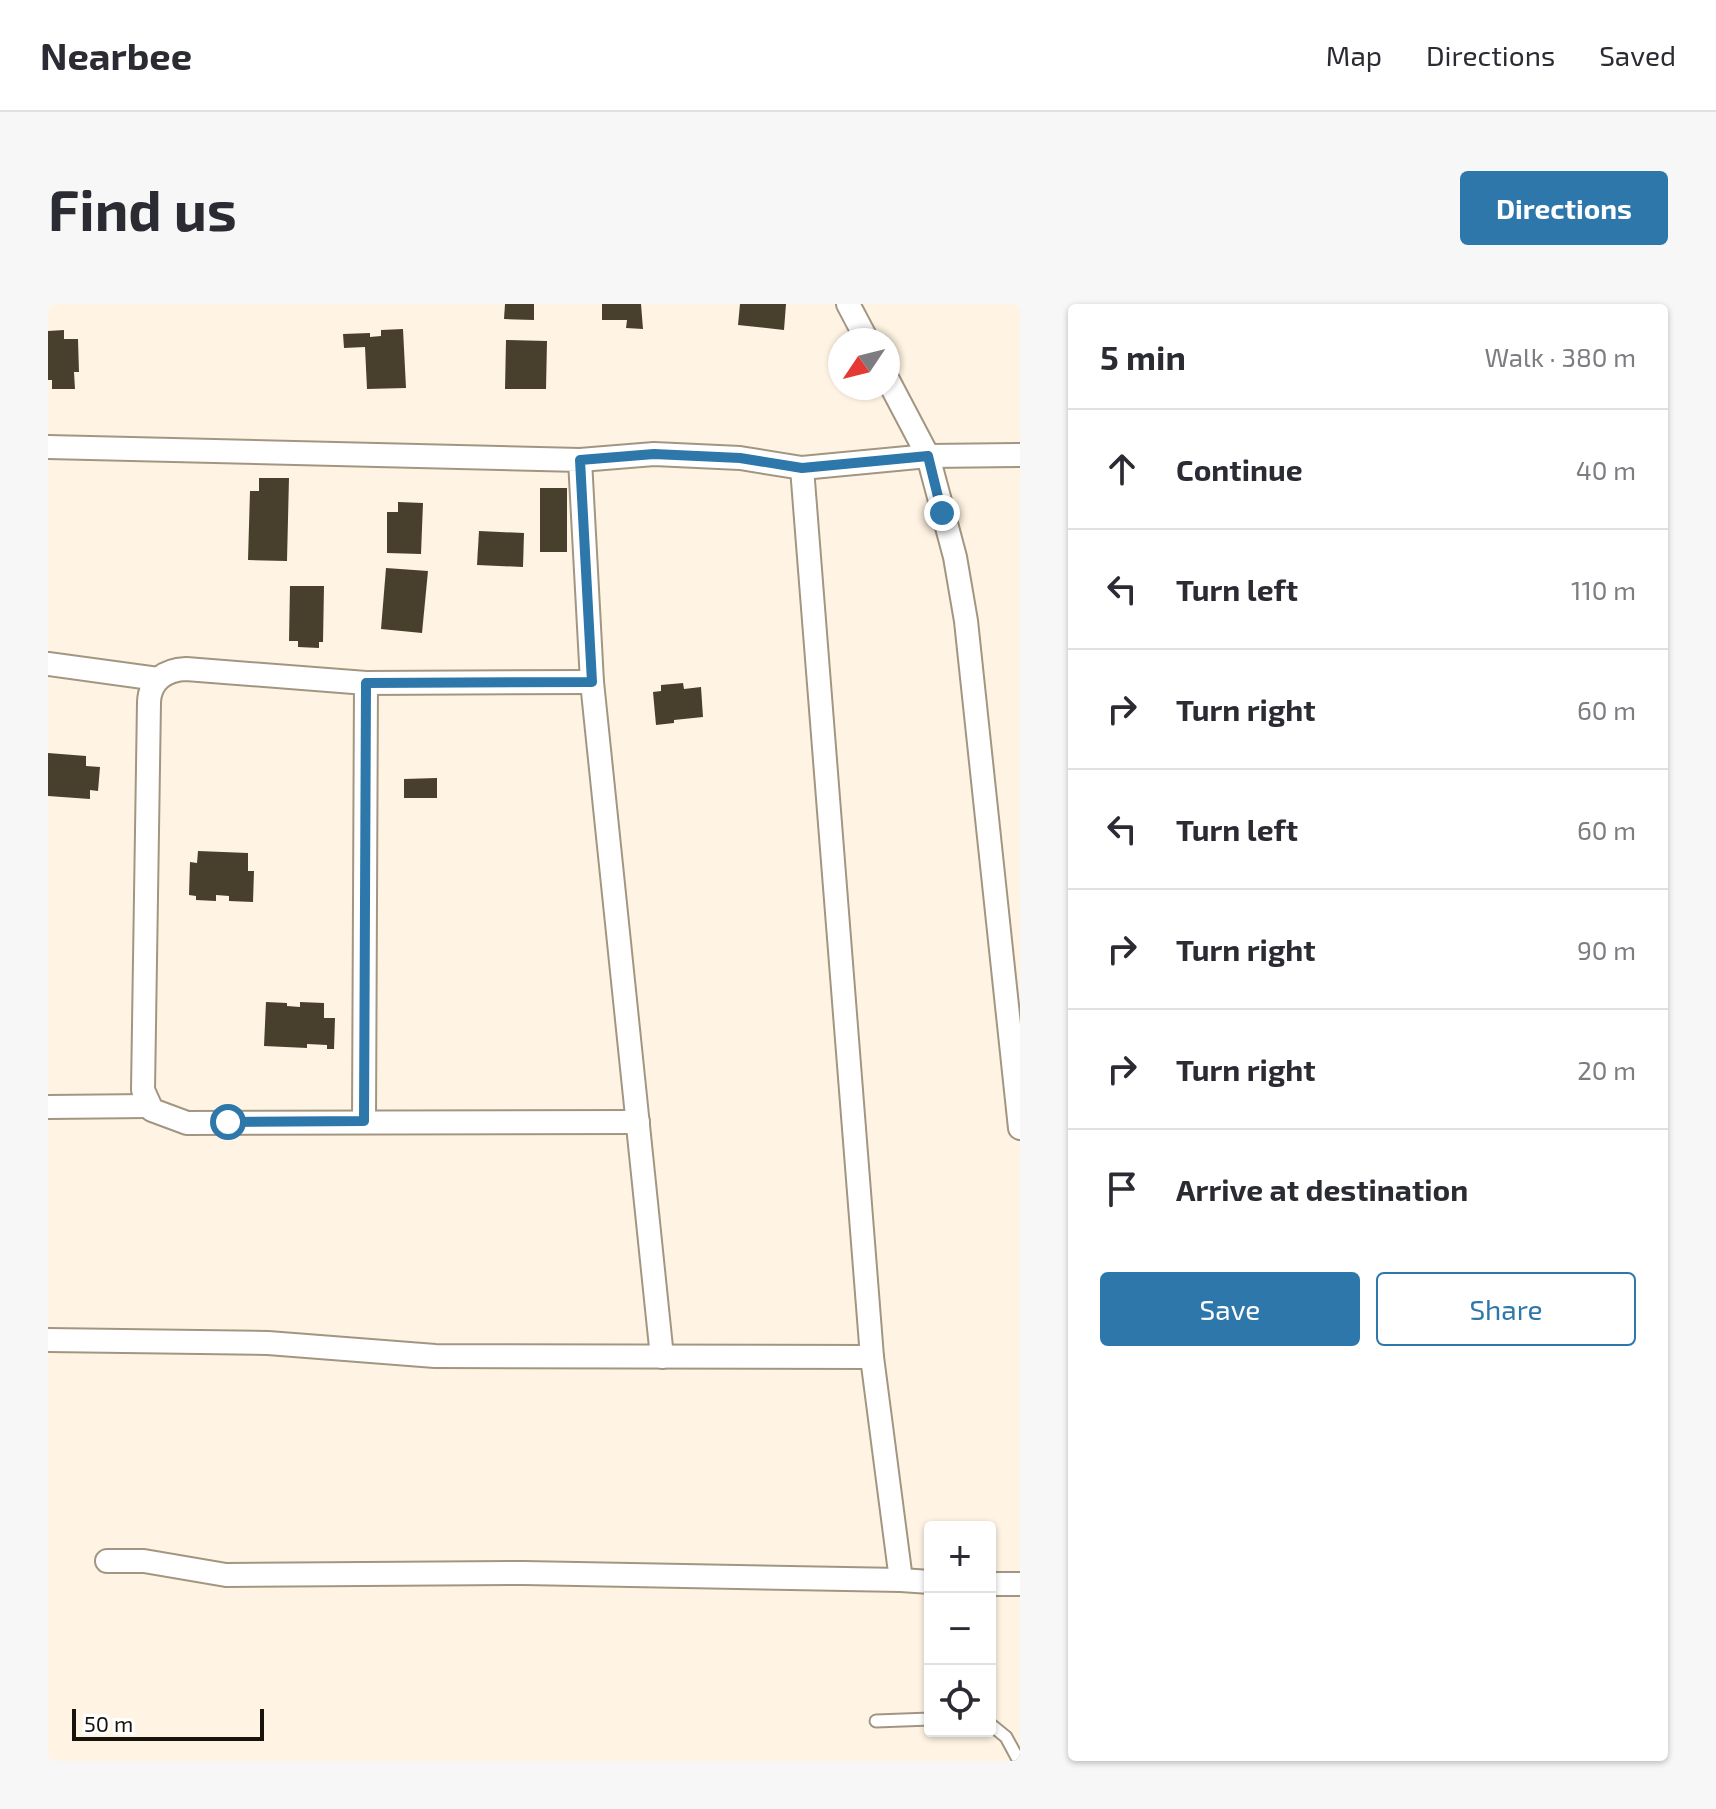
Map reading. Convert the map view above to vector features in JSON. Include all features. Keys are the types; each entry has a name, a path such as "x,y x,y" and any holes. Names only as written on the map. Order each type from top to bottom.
{"street":[{"path":"848,304 861,328"},
{"path":"899,400 928,456 955,557 966,621 1020,1128"},
{"path":"48,447 580,460 654,454 740,458 802,468 928,456 1020,455"},
{"path":"580,460 592,682 662,1357"},
{"path":"802,468 872,1357 901,1580"},
{"path":"48,664 158,679"},
{"path":"592,682 366,683 186,669 173,670 158,679 149,692 143,1090 149,1106 157,1114 187,1123 638,1122"},
{"path":"364,1121 366,683"},
{"path":"48,1107 149,1106"},
{"path":"48,1340 268,1343 435,1356 872,1357"},
{"path":"107,1561 144,1561 226,1575 524,1573 924,1582"},
{"path":"996,1584 1020,1584"}],"lane":[{"path":"876,1721 924,1719"},
{"path":"996,1729 1006,1737 1019,1761"}],"building":[{"path":"505,304 534,304 534,320 504,319"},
{"path":"602,304 641,304 643,329 626,328 627,320 602,320"},
{"path":"740,304 786,304 784,330 738,325"},
{"path":"403,329 406,388 367,389 365,347 344,348 343,334 370,333 370,337 381,336 381,330"},
{"path":"64,330 64,339 78,339 79,372 74,372 75,389 52,389 52,380 48,380 48,331"},
{"path":"506,340 547,341 546,389 505,389"},
{"path":"259,478 289,478 287,561 248,560 250,491 259,491"},
{"path":"540,488 567,488 567,552 540,552"},
{"path":"398,502 423,503 421,554 387,553 387,512 398,512"},
{"path":"479,531 524,533 523,567 477,565"},
{"path":"386,568 428,571 422,633 381,629"},
{"path":"290,586 324,586 323,642 319,642 319,648 298,647 298,641 289,641"},
{"path":"683,683 684,689 701,687 703,717 656,725 653,692 661,691 661,685"},
{"path":"48,753 86,756 86,766 100,767 98,791 90,790 90,799 48,796"},
{"path":"437,778 437,798 404,798 404,779"},
{"path":"198,851 248,853 248,871 254,871 253,902 229,901 229,896 216,895 216,901 196,900 196,896 189,895 190,862 197,863"},
{"path":"266,1002 300,1007 300,1002 324,1003 324,1018 335,1018 334,1049 327,1049 327,1045 307,1044 307,1048 264,1046"}],"route":[{"path":"228,1122 364,1121 366,683 592,682 580,460 654,454 740,458 802,468 928,456 942,513"}]}
